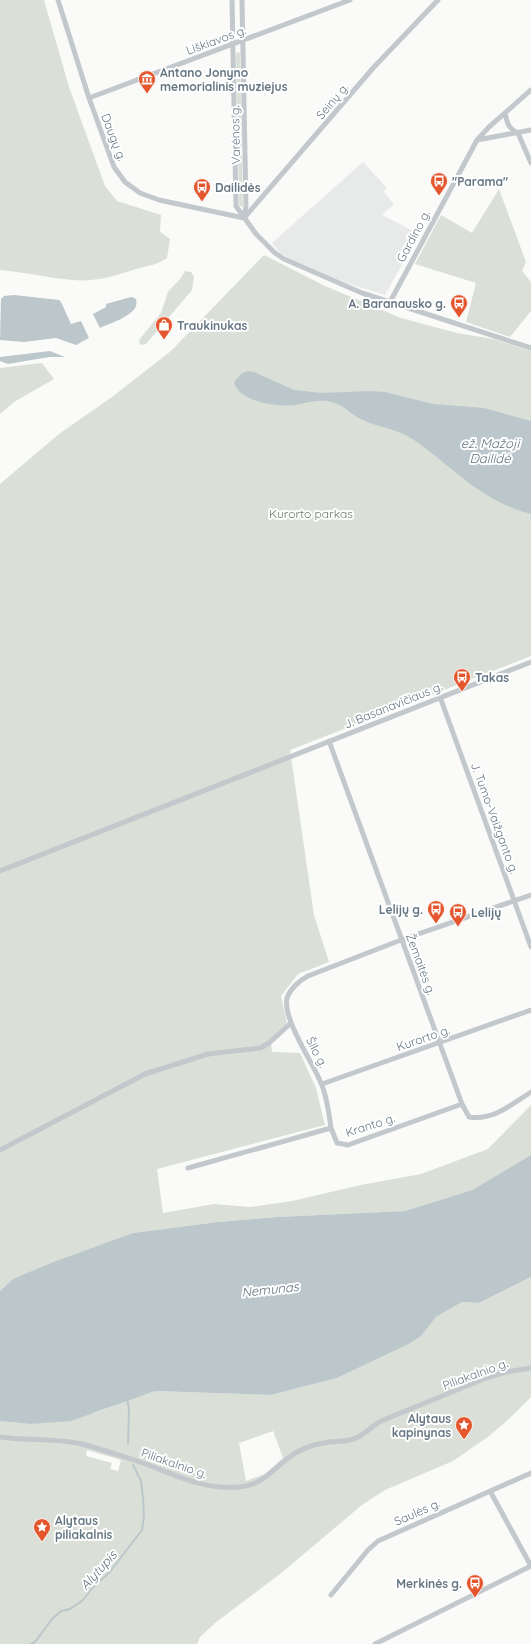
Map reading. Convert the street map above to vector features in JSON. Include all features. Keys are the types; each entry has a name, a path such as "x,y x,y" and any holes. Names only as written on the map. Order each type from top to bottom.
{"street":[{"name":"Daugų g.","path":"58,0 89,98 114,167 120,177 140,194 159,200 244,218"},
{"name":"Varėnos g.","path":"232,0 236,206 244,218"},
{"name":"Varėnos g.","path":"242,0 246,206 244,218"},
{"name":"Liškiavos g.","path":"89,98 350,0"},
{"name":"Seinų g.","path":"244,218 374,67 438,0"},
{"name":"Gardino g.","path":"390,302 477,140 531,90"},
{"path":"505,113 508,125 512,130 518,133 531,163"},
{"path":"477,140 531,130"},
{"path":"244,218 256,234 275,253 298,266 362,293 531,348"},
{"name":"J. Basanavičiaus g.","path":"0,871 531,662"},
{"name":"J. Tumo-Vaižganto g.","path":"440,697 531,947"},
{"name":"Žemaitės g.","path":"329,741 462,1104"},
{"path":"401,940 531,895"},
{"name":"Šilo g.","path":"331,1128 322,1084 291,1023 286,1008 287,997 301,980 308,976 401,940"},
{"name":"Kurorto g.","path":"322,1084 440,1044 531,1010"},
{"path":"0,1150 145,1074 208,1054 260,1048 269,1043 291,1023"},
{"path":"462,1104 469,1117 477,1118 495,1114 531,1092"},
{"name":"Kranto g.","path":"188,1168 331,1128 337,1143 348,1144 462,1104"},
{"name":"Piliakalnio g.","path":"0,1437 15,1440 60,1441 82,1444 136,1461 199,1484 240,1487 262,1480 287,1458 306,1448 356,1438 371,1426 381,1421 479,1381 506,1372 531,1368"},
{"name":"Saulės g.","path":"331,1595 368,1550 378,1541 531,1473"},
{"path":"375,1644 531,1566 490,1491"}],"shaded area":[{"path":"363,162 387,188 383,191 394,204 382,215 419,234 385,295 343,282 290,259 279,252 272,243"}],"green space":[{"path":"0,0 44,0 69,87 105,186 117,201 161,215 160,232 170,239 167,258 163,261 121,274 89,280 64,279 0,270"},
{"path":"238,52 240,53 242,207 239,205 236,54"},
{"path":"499,189 526,262 522,271 531,282 531,311 510,337 466,322 476,283 415,264 441,215 472,233"},
{"name":"Kurorto parkas","path":"264,255 325,286 401,318 457,333 493,339 531,351 531,656 290,750 314,915 329,962 298,974 281,996 287,1023 271,1043 272,1052 300,1053 316,1088 325,1125 157,1169 163,1213 214,1204 250,1207 292,1201 361,1185 421,1174 488,1149 531,1105 531,1155 472,1190 405,1211 277,1217 218,1222 133,1233 13,1279 0,1291 0,484 59,434 112,397 171,351"},
{"path":"185,271 191,272 194,277 192,290 146,344 140,345 139,340 161,313 168,292"},
{"path":"42,363 54,379 14,402 0,414 0,368"},
{"path":"531,1277 531,1397 489,1436 453,1461 385,1490 362,1505 280,1574 215,1623 200,1637 197,1644 0,1644 0,1421 29,1424 98,1412 155,1391 271,1395 337,1378 409,1344 421,1336 436,1317 462,1302 479,1303","holes":["273,1431 283,1458 265,1474 246,1481 239,1443","87,1450 121,1460 118,1471 110,1469 112,1463 86,1456"]}],"water":[{"path":"14,295 59,300 71,324 81,321 89,338 76,345 56,338 24,342 0,340 1,299 4,296"},
{"path":"131,297 135,298 137,303 131,313 100,328 93,314 106,307 106,304"},
{"path":"50,351 65,357 49,357 8,364 0,361 0,357"},
{"name":"ež. Mažoji Dailidė","path":"248,371 254,372 294,390 322,393 369,391 385,392 433,404 484,408 531,421 531,514 497,501 469,483 408,436 369,423 338,404 319,401 295,405 279,405 251,399 237,389 234,382 241,374"},
{"name":"Nemunas","path":"531,1155 531,1277 479,1303 462,1302 436,1317 421,1336 409,1344 337,1378 271,1395 155,1391 71,1421 29,1424 0,1421 0,1291 13,1279 51,1263 133,1233 218,1222 277,1217 405,1211 472,1190"}],"waterway":[{"name":"Alytupis","path":"127,1399 129,1408 128,1444"},
{"name":"Alytupis","path":"31,1644 35,1642 52,1619 61,1611 70,1609 82,1601 94,1586 109,1573 142,1530 144,1516 141,1481 133,1465"}],"place":[{"name":"Antano Jonyno memorialinis muziejus","path":"147,94"},
{"name":"\"Parama\"","path":"439,196"},
{"name":"Dailidės","path":"202,202"},
{"name":"A. Baranausko g.","path":"459,318"},
{"name":"Traukinukas","path":"164,340"},
{"name":"Takas","path":"462,692"},
{"name":"Lelijų g.","path":"436,924"},
{"name":"Lelijų","path":"458,927"},
{"name":"Alytaus kapinynas","path":"464,1440"},
{"name":"Alytaus piliakalnis","path":"42,1542"},
{"name":"Merkinės g.","path":"475,1598"}]}
